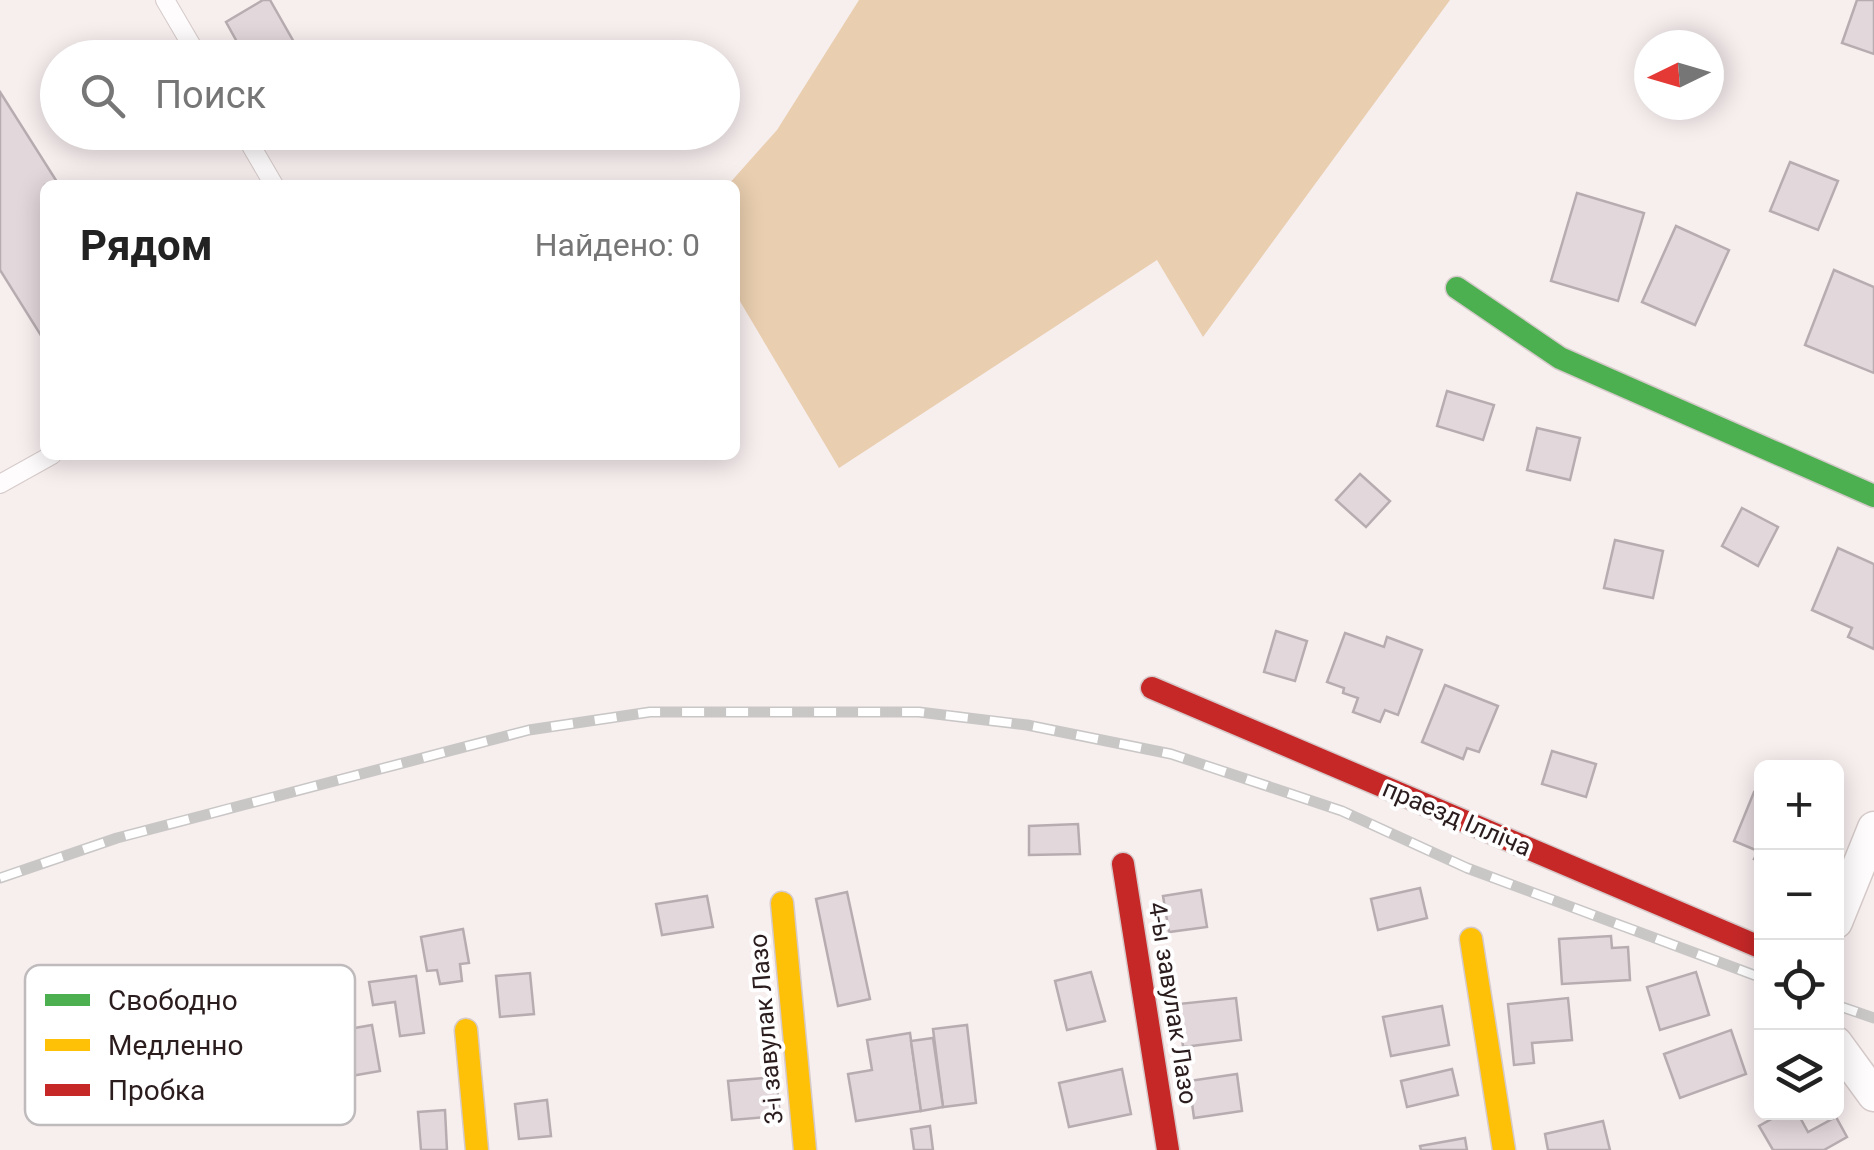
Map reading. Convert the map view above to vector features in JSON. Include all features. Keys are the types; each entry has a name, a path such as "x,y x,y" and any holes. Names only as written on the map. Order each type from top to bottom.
{"street":[{"path":"1457,288 1560,358 1874,496"},
{"name":"праезд Ілліча","path":"1152,688 1754,945"},
{"path":"1844,902 1874,828"},
{"name":"4-ы завулак Лазо","path":"1123,864 1168,1150"},
{"name":"3-і завулак Лазо","path":"782,903 806,1150"},
{"path":"1471,939 1504,1150"},
{"path":"466,1030 477,1150"},
{"path":"1844,1054 1874,1096"}],"lane":[{"path":"165,0 188,40"},
{"path":"254,150 271,180"},
{"path":"0,484 43,460"}],"shaded area":[{"path":"859,0 1450,0 1203,337 1157,260 839,468 740,301 740,180 732,180 777,130"}],"building":[{"path":"263,0 270,0 293,40 236,40 226,22"},
{"path":"1857,0 1874,0 1874,54 1842,43"},
{"path":"0,92 56,180 40,180 40,334 0,270"},
{"path":"1790,162 1838,181 1818,230 1770,211"},
{"path":"1577,193 1644,213 1618,301 1551,281"},
{"path":"1676,226 1729,250 1695,325 1642,302"},
{"path":"1834,270 1874,287 1874,373 1805,345"},
{"path":"1447,391 1494,405 1483,440 1437,426"},
{"path":"1537,428 1580,438 1570,480 1527,470"},
{"path":"1360,474 1390,501 1366,527 1336,500"},
{"path":"1742,508 1778,527 1758,566 1722,546"},
{"path":"1615,540 1663,551 1653,598 1604,588"},
{"path":"1838,548 1874,564 1874,649 1848,637 1852,628 1812,610"},
{"path":"1276,631 1307,641 1295,681 1264,672"},
{"path":"1345,633 1384,647 1387,637 1422,650 1398,715 1385,710 1380,722 1353,712 1358,698 1327,682"},
{"path":"1445,685 1498,706 1479,752 1467,748 1463,759 1422,742"},
{"path":"1552,751 1596,764 1586,797 1542,784"},
{"path":"1754,792 1754,849 1734,841"},
{"path":"1078,824 1080,854 1029,855 1029,826"},
{"path":"1420,888 1427,918 1378,930 1371,899"},
{"path":"1201,890 1207,927 1169,932 1163,896"},
{"path":"847,892 870,999 838,1006 816,899"},
{"path":"707,896 713,927 662,935 656,904"},
{"path":"463,929 469,963 460,964 462,981 440,984 437,970 427,971 421,937"},
{"path":"1611,936 1612,948 1628,947 1630,980 1562,984 1559,939"},
{"path":"1091,972 1105,1021 1067,1030 1055,981"},
{"path":"1696,972 1709,1015 1660,1030 1647,987"},
{"path":"530,973 534,1014 500,1017 496,976"},
{"path":"416,976 424,1033 400,1036 395,1002 373,1005 369,982"},
{"path":"1236,998 1241,1040 1183,1047 1178,1004"},
{"path":"1568,998 1572,1040 1532,1043 1534,1063 1514,1065 1508,1004"},
{"path":"1442,1006 1449,1045 1391,1056 1383,1017"},
{"path":"372,1025 380,1071 355,1075 355,1028"},
{"path":"967,1025 976,1103 943,1107 933,1029"},
{"path":"1731,1030 1746,1074 1680,1098 1664,1054"},
{"path":"910,1033 921,1111 856,1121 848,1074 872,1070 867,1040"},
{"path":"933,1038 943,1107 921,1111 911,1041"},
{"path":"1122,1069 1131,1114 1069,1127 1059,1083"},
{"path":"1452,1069 1458,1095 1407,1107 1401,1081"},
{"path":"1237,1074 1242,1111 1194,1118 1189,1081"},
{"path":"776,1077 780,1116 732,1120 728,1081"},
{"path":"547,1100 551,1136 519,1139 515,1104"},
{"path":"445,1110 447,1150 421,1150 418,1112"},
{"path":"1770,1120 1801,1120 1808,1132 1838,1120 1847,1137 1824,1150 1773,1150 1759,1126"},
{"path":"1603,1121 1610,1150 1548,1150 1545,1134"},
{"path":"930,1126 933,1150 914,1150 911,1129"},
{"path":"1465,1138 1467,1150 1421,1150 1420,1146"}],"railway":[{"path":"0,878 117,838 529,730 650,712 919,712 1027,725 1171,754 1342,811 1467,868 1754,975"},
{"path":"1844,1008 1874,1018"}],"traffic: fast":[{"path":"1457,288 1560,358 1874,496"}],"traffic: slow":[{"path":"782,903 805,1150"},
{"path":"1471,939 1504,1150"},
{"path":"466,1030 477,1150"}],"traffic: jam":[{"path":"1152,688 1754,945"},
{"path":"1123,864 1168,1150"}]}
